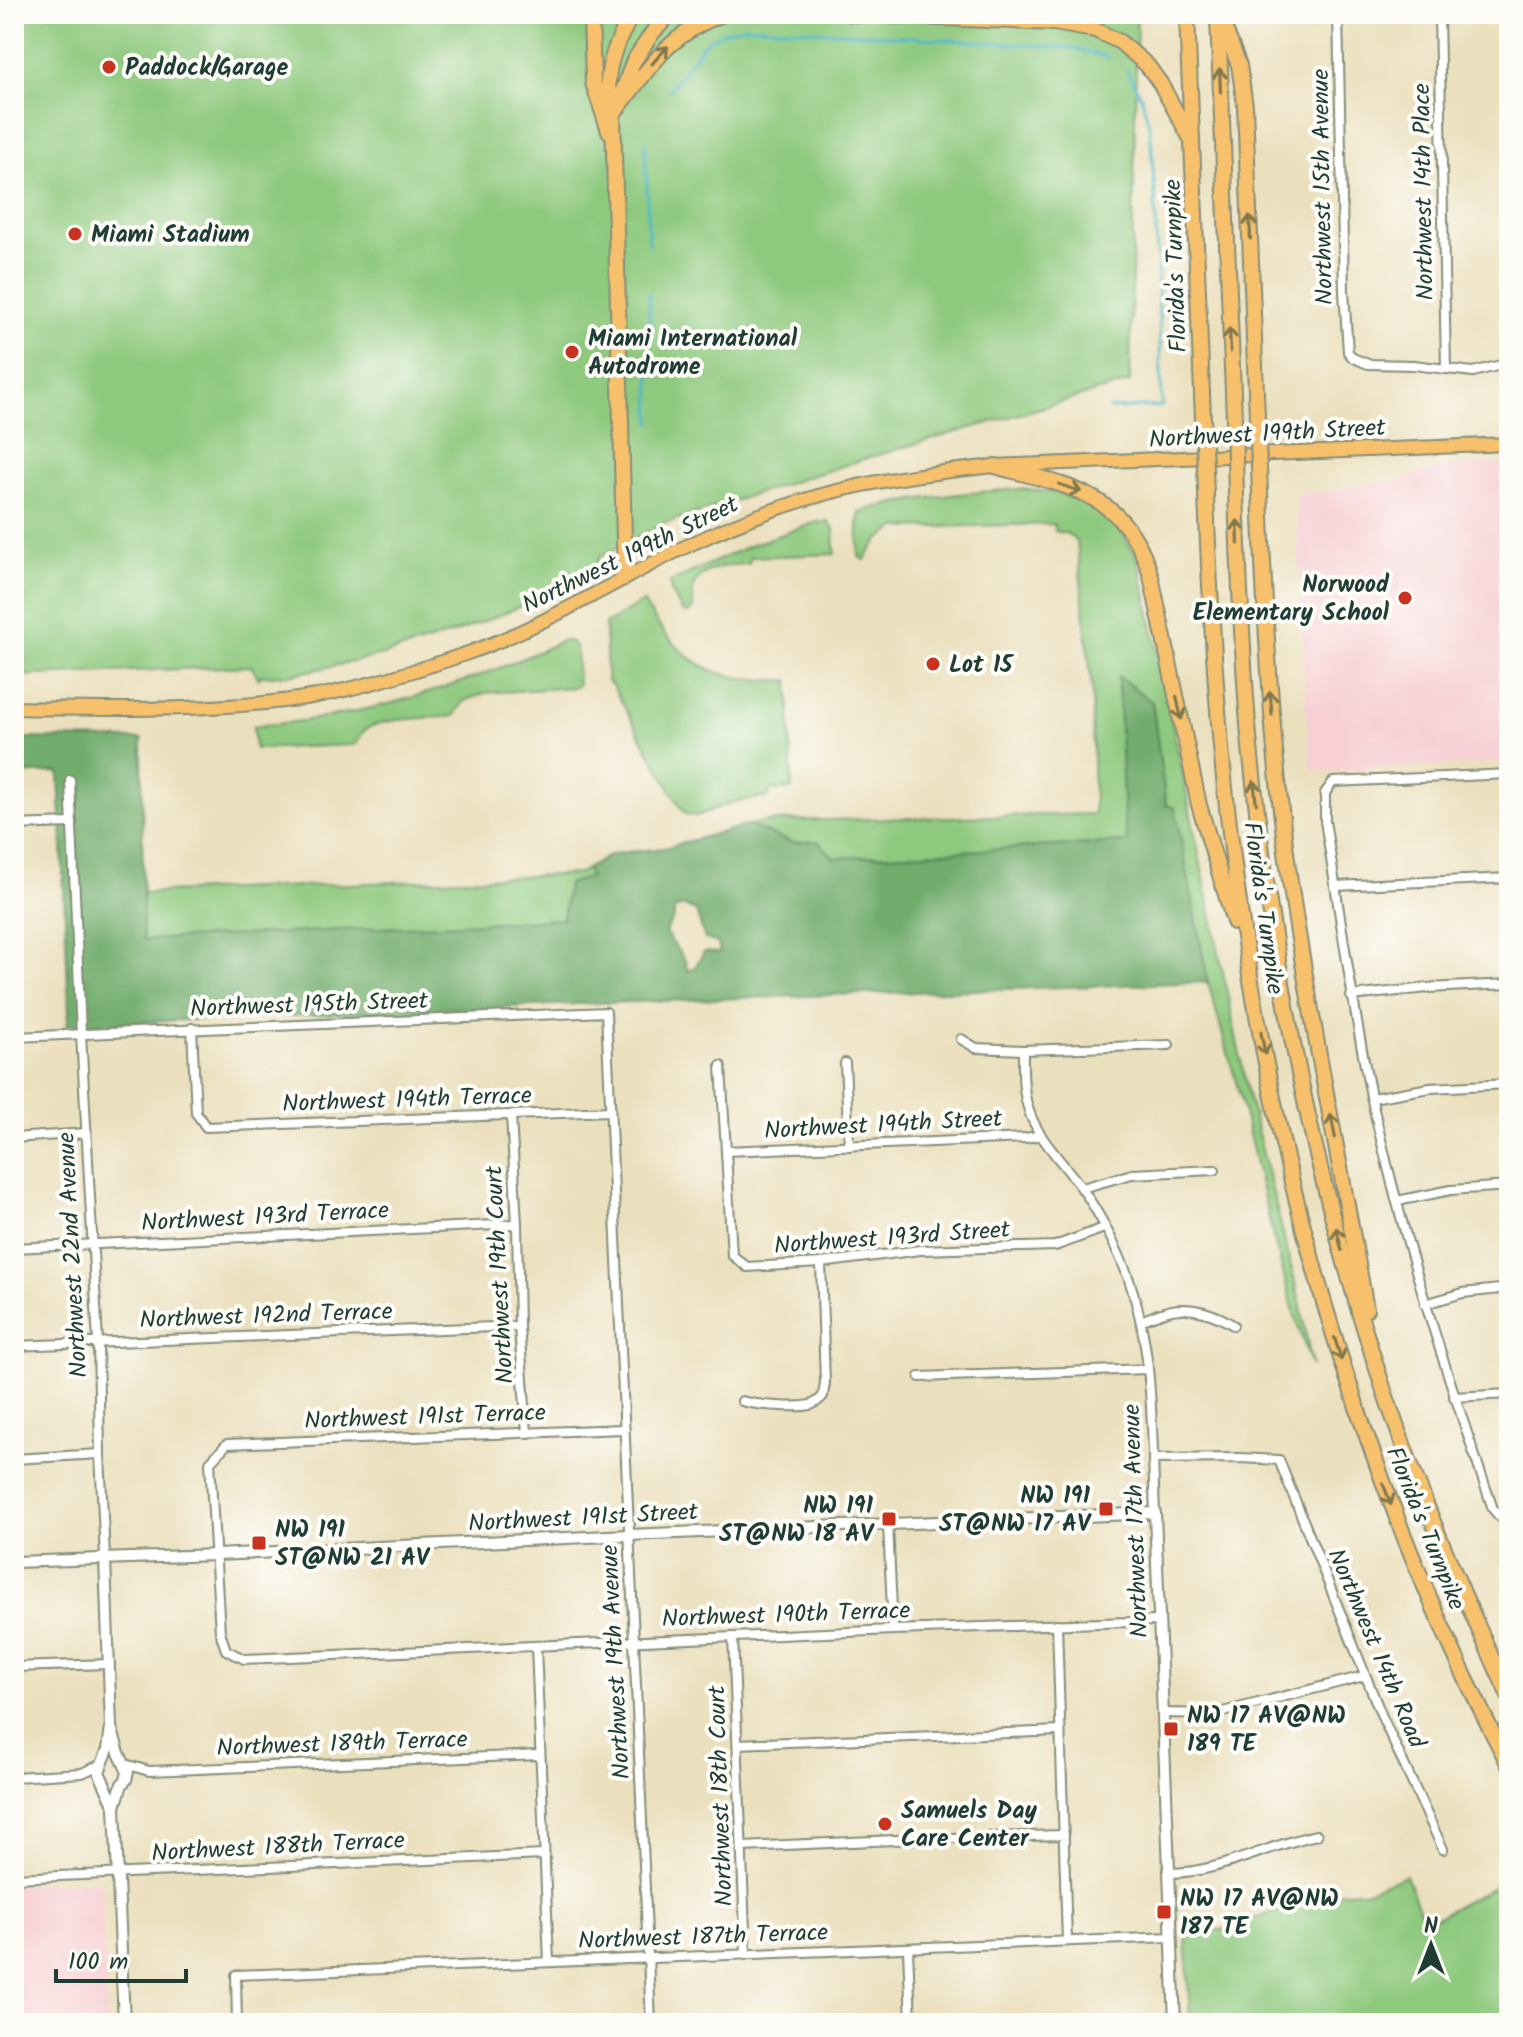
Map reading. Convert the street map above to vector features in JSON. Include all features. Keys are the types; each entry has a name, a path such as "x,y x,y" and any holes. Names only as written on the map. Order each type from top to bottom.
{"highway":[{"path":"591,14 593,83 613,144"},
{"path":"625,578 613,114 608,81 614,54 633,14"},
{"path":"613,114 627,85 633,62 653,32 670,14"},
{"path":"613,114 675,39 723,14"},
{"path":"852,14 1054,23 1095,30 1120,42 1147,65 1193,141"},
{"name":"Florida's Turnpike","path":"1187,14 1212,632 1232,850 1250,974 1294,1190 1360,1421 1430,1600 1509,1765"},
{"path":"1218,14 1243,83 1270,695 1289,869 1376,1368"},
{"name":"Florida's Turnpike","path":"1218,14 1242,639 1260,833 1276,945 1312,1134 1342,1255 1376,1368 1429,1513 1509,1696"},
{"path":"995,466 1083,492 1119,518 1142,550 1151,576 1199,805 1250,974"}],"main road":[{"name":"Northwest 199th Street","path":"14,708 154,709 239,705 317,695 396,676 470,652 542,621 728,528 845,489 917,476 995,466 1509,444"}],"street":[{"name":"Northwest 15th Avenue","path":"1338,14 1348,352 1353,358 1368,364 1446,369"},
{"name":"Northwest 14th Place","path":"1439,14 1446,369"},
{"path":"1446,369 1473,372 1509,363"},
{"path":"1504,1518 1493,1509 1454,1397 1397,1201 1351,996 1325,821 1325,793 1333,782 1509,774"},
{"name":"Northwest 22nd Avenue","path":"70,780 98,1342 110,1664 111,1727 103,1763"},
{"path":"14,825 72,823"},
{"path":"1335,886 1509,878"},
{"path":"1351,996 1509,984"},
{"name":"Northwest 195th Street","path":"14,1037 606,1012"},
{"name":"Northwest 19th Avenue","path":"606,1012 651,2023"},
{"name":"Northwest 194th Terrace","path":"192,1028 196,1113 206,1127 610,1111"},
{"path":"961,1039 976,1048 1023,1050 1169,1045"},
{"name":"Northwest 17th Avenue","path":"1023,1050 1027,1107 1041,1135 1082,1188 1119,1255 1141,1321 1148,1369 1153,1459 1175,2023"},
{"path":"845,1063 849,1146"},
{"path":"721,1066 726,1151"},
{"path":"1372,1098 1430,1088 1509,1084"},
{"name":"Northwest 19th Court","path":"511,1115 519,1326 527,1433"},
{"path":"14,1138 86,1133"},
{"name":"Northwest 194th Street","path":"726,1151 1041,1135"},
{"name":"Northwest 193rd Street","path":"726,1151 732,1255 747,1267 821,1263 920,1250 1055,1246 1104,1228"},
{"path":"1082,1188 1132,1174 1215,1170"},
{"path":"1397,1201 1451,1190 1509,1186"},
{"name":"Northwest 193rd Terrace","path":"14,1248 517,1224"},
{"path":"742,1401 801,1406 814,1404 823,1396 821,1263"},
{"path":"1425,1304 1463,1293 1509,1288"},
{"path":"1141,1321 1173,1310 1213,1315 1233,1325"},
{"name":"Northwest 192nd Terrace","path":"14,1346 519,1326"},
{"path":"920,1377 1148,1369"},
{"path":"1454,1397 1509,1394"},
{"name":"Northwest 191st Terrace","path":"216,1555 210,1462 227,1444 624,1429"},
{"path":"14,1459 100,1454"},
{"name":"Northwest 14th Road","path":"1153,1459 1279,1460 1364,1676 1443,1849"},
{"name":"Northwest 191st Street","path":"14,1562 1155,1513"},
{"path":"888,1525 893,1630"},
{"name":"Northwest 190th Terrace","path":"216,1555 220,1632 226,1650 244,1659 1159,1621"},
{"path":"1057,1624 1067,1941"},
{"name":"Northwest 18th Court","path":"733,1637 746,1955"},
{"path":"536,1646 549,1962"},
{"path":"14,1667 110,1664"},
{"path":"1163,1713 1215,1714 1364,1676"},
{"name":"Northwest 22nd Avenue","path":"111,1727 124,1763"},
{"path":"738,1744 1060,1731"},
{"name":"Northwest 189th Terrace","path":"124,1763 147,1771 539,1755"},
{"path":"14,1777 82,1773 111,1758 124,1763 128,1772 115,1807"},
{"path":"103,1763 99,1772 115,1807 124,2023"},
{"name":"Northwest 189th Terrace","path":"124,1782 147,1771"},
{"path":"82,1773 113,1787 124,1782"},
{"path":"742,1847 1064,1835"},
{"path":"1169,1873 1194,1872 1219,1866 1280,1844 1317,1835"},
{"name":"Northwest 188th Terrace","path":"14,1878 543,1855"},
{"name":"Northwest 187th Terrace","path":"237,2023 236,1975 1172,1937"},
{"path":"908,1948 911,2023"}],"shaded area":[{"name":"Norwood Elementary School","path":"1509,463 1509,762 1312,771 1305,701 1296,495 1400,480 1448,466"},
{"path":"101,1881 108,2023 14,2023 14,1885"}],"green space":[{"name":"Miami International Autodrome","path":"14,14 1137,14 1130,382 864,459 665,523 599,557 593,570 529,602 431,641 363,660 294,674 261,675 259,679 251,666 14,676"},
{"path":"1022,489 1054,492 1081,501 1083,498 1118,527 1140,565 1247,1090 1300,1302 1312,1367 1273,1236 1241,1100 1208,982 1175,808 1166,805 1152,702 1118,676 1124,820 1128,842 834,858 818,841 793,843 747,825 775,821 1094,814 1092,688 1077,542 1068,534 1055,531 1054,524 896,528 878,541 865,560 859,557 860,511 863,513 868,509 925,498"},
{"path":"827,520 834,529 835,554 750,557 749,564 712,570 695,583 693,609 688,613 683,612 671,591 670,582 751,545"},
{"path":"643,602 672,641 703,666 740,678 789,680 792,789 769,790 769,797 733,802 696,816 686,814 681,808 607,681 605,624"},
{"path":"561,641 569,641 576,647 578,685 575,687 485,693 464,701 454,716 380,723 363,732 353,745 255,749 253,726 332,716 411,698 488,672"},
{"path":"1118,676 1152,702 1166,805 1175,808 1208,982 67,1025 69,1012 59,772 14,774 14,738 142,739 143,940 563,919 568,884 590,877 586,869 611,855 664,848 747,825 793,843 818,841 834,858 1127,842","holes":["684,906 696,911 705,939 718,943 720,953 704,952 695,967 687,971 686,962 665,932 674,918 674,909"]},
{"path":"586,869 591,877 568,884 563,919 143,940 143,893 578,874"},
{"path":"1406,1875 1425,1923 1509,1879 1509,2023 1190,2023 1186,1933 1228,1929 1303,1901 1342,1892 1365,1891"}],"waterway":[{"path":"669,90 706,41 745,26 1072,48 1108,57"},
{"path":"1109,409 1162,406 1150,128 1142,99 1127,70"},
{"path":"645,143 649,244"},
{"path":"649,293 651,423"}],"place":[{"name":"Paddock/Garage","path":"109,67"},
{"name":"Miami Stadium","path":"75,234"},
{"name":"Miami International Autodrome","path":"572,352"},
{"name":"Norwood Elementary School","path":"1405,598"},
{"name":"Lot 15","path":"933,664"},
{"name":"NW 191 ST@NW 17 AV","path":"1106,1509"},
{"name":"NW 191 ST@NW 18 AV","path":"889,1519"},
{"name":"NW 191 ST@NW 21 AV","path":"259,1543"},
{"name":"NW 17 AV@NW 189 TE","path":"1171,1729"},
{"name":"Samuels Day Care Center","path":"885,1824"},
{"name":"NW 17 AV@NW 187 TE","path":"1164,1912"}]}
